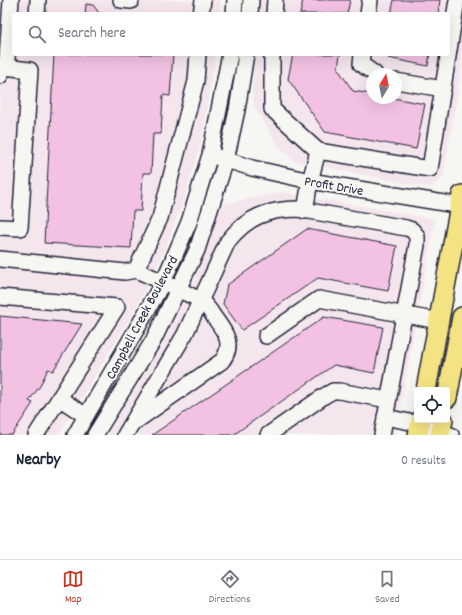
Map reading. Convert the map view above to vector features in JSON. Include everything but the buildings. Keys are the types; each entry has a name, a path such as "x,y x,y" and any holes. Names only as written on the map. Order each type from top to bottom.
{"main road":[{"path":"427,387 461,202"},
{"path":"449,387 462,318"}],"street":[{"path":"0,227 20,228 30,70 2,72 11,49 11,0"},
{"path":"38,0 38,12"},
{"path":"121,0 132,0"},
{"path":"201,12 202,0"},
{"path":"234,12 235,0"},
{"path":"250,12 251,0"},
{"path":"274,12 275,0"},
{"path":"368,12 370,0"},
{"path":"450,52 458,10"},
{"path":"136,270 160,218 196,81 198,56"},
{"name":"Campbell Creek Boulevard","path":"75,435 163,282 189,222 210,156 230,56"},
{"name":"Campbell Creek Boulevard","path":"95,435 153,341 197,250 226,160 237,110 246,56"},
{"path":"272,56 272,109 318,151 430,169 449,56"},
{"path":"362,56 361,64 367,68"},
{"path":"402,82 443,88"},
{"path":"304,211 318,151"},
{"name":"Profit Drive","path":"210,156 252,168 310,181 461,202"},
{"path":"128,429 185,334 228,241 235,232 251,219 274,211 288,209 406,228 415,233 417,239 382,435"},
{"path":"0,259 125,272 136,270 201,301 211,312 226,333 228,345 225,357 217,365 128,429"},
{"path":"0,297 117,307 36,435"},
{"path":"266,336 319,299 439,321"},
{"path":"268,435 324,396 333,392 344,392 388,400"},
{"path":"59,398 86,416"},
{"path":"385,417 444,431"}],"shaded area":[{"path":"0,0 220,0 220,12 12,12 12,56 216,56 200,147 184,199 160,261 132,315 59,435 0,435"},
{"path":"259,0 462,0 462,66 443,178 432,186 425,187 294,161 278,145 254,107 252,86 255,56 450,56 450,12 259,12"},
{"path":"281,192 435,219 395,435 106,435 162,346 196,276 221,205"}]}
